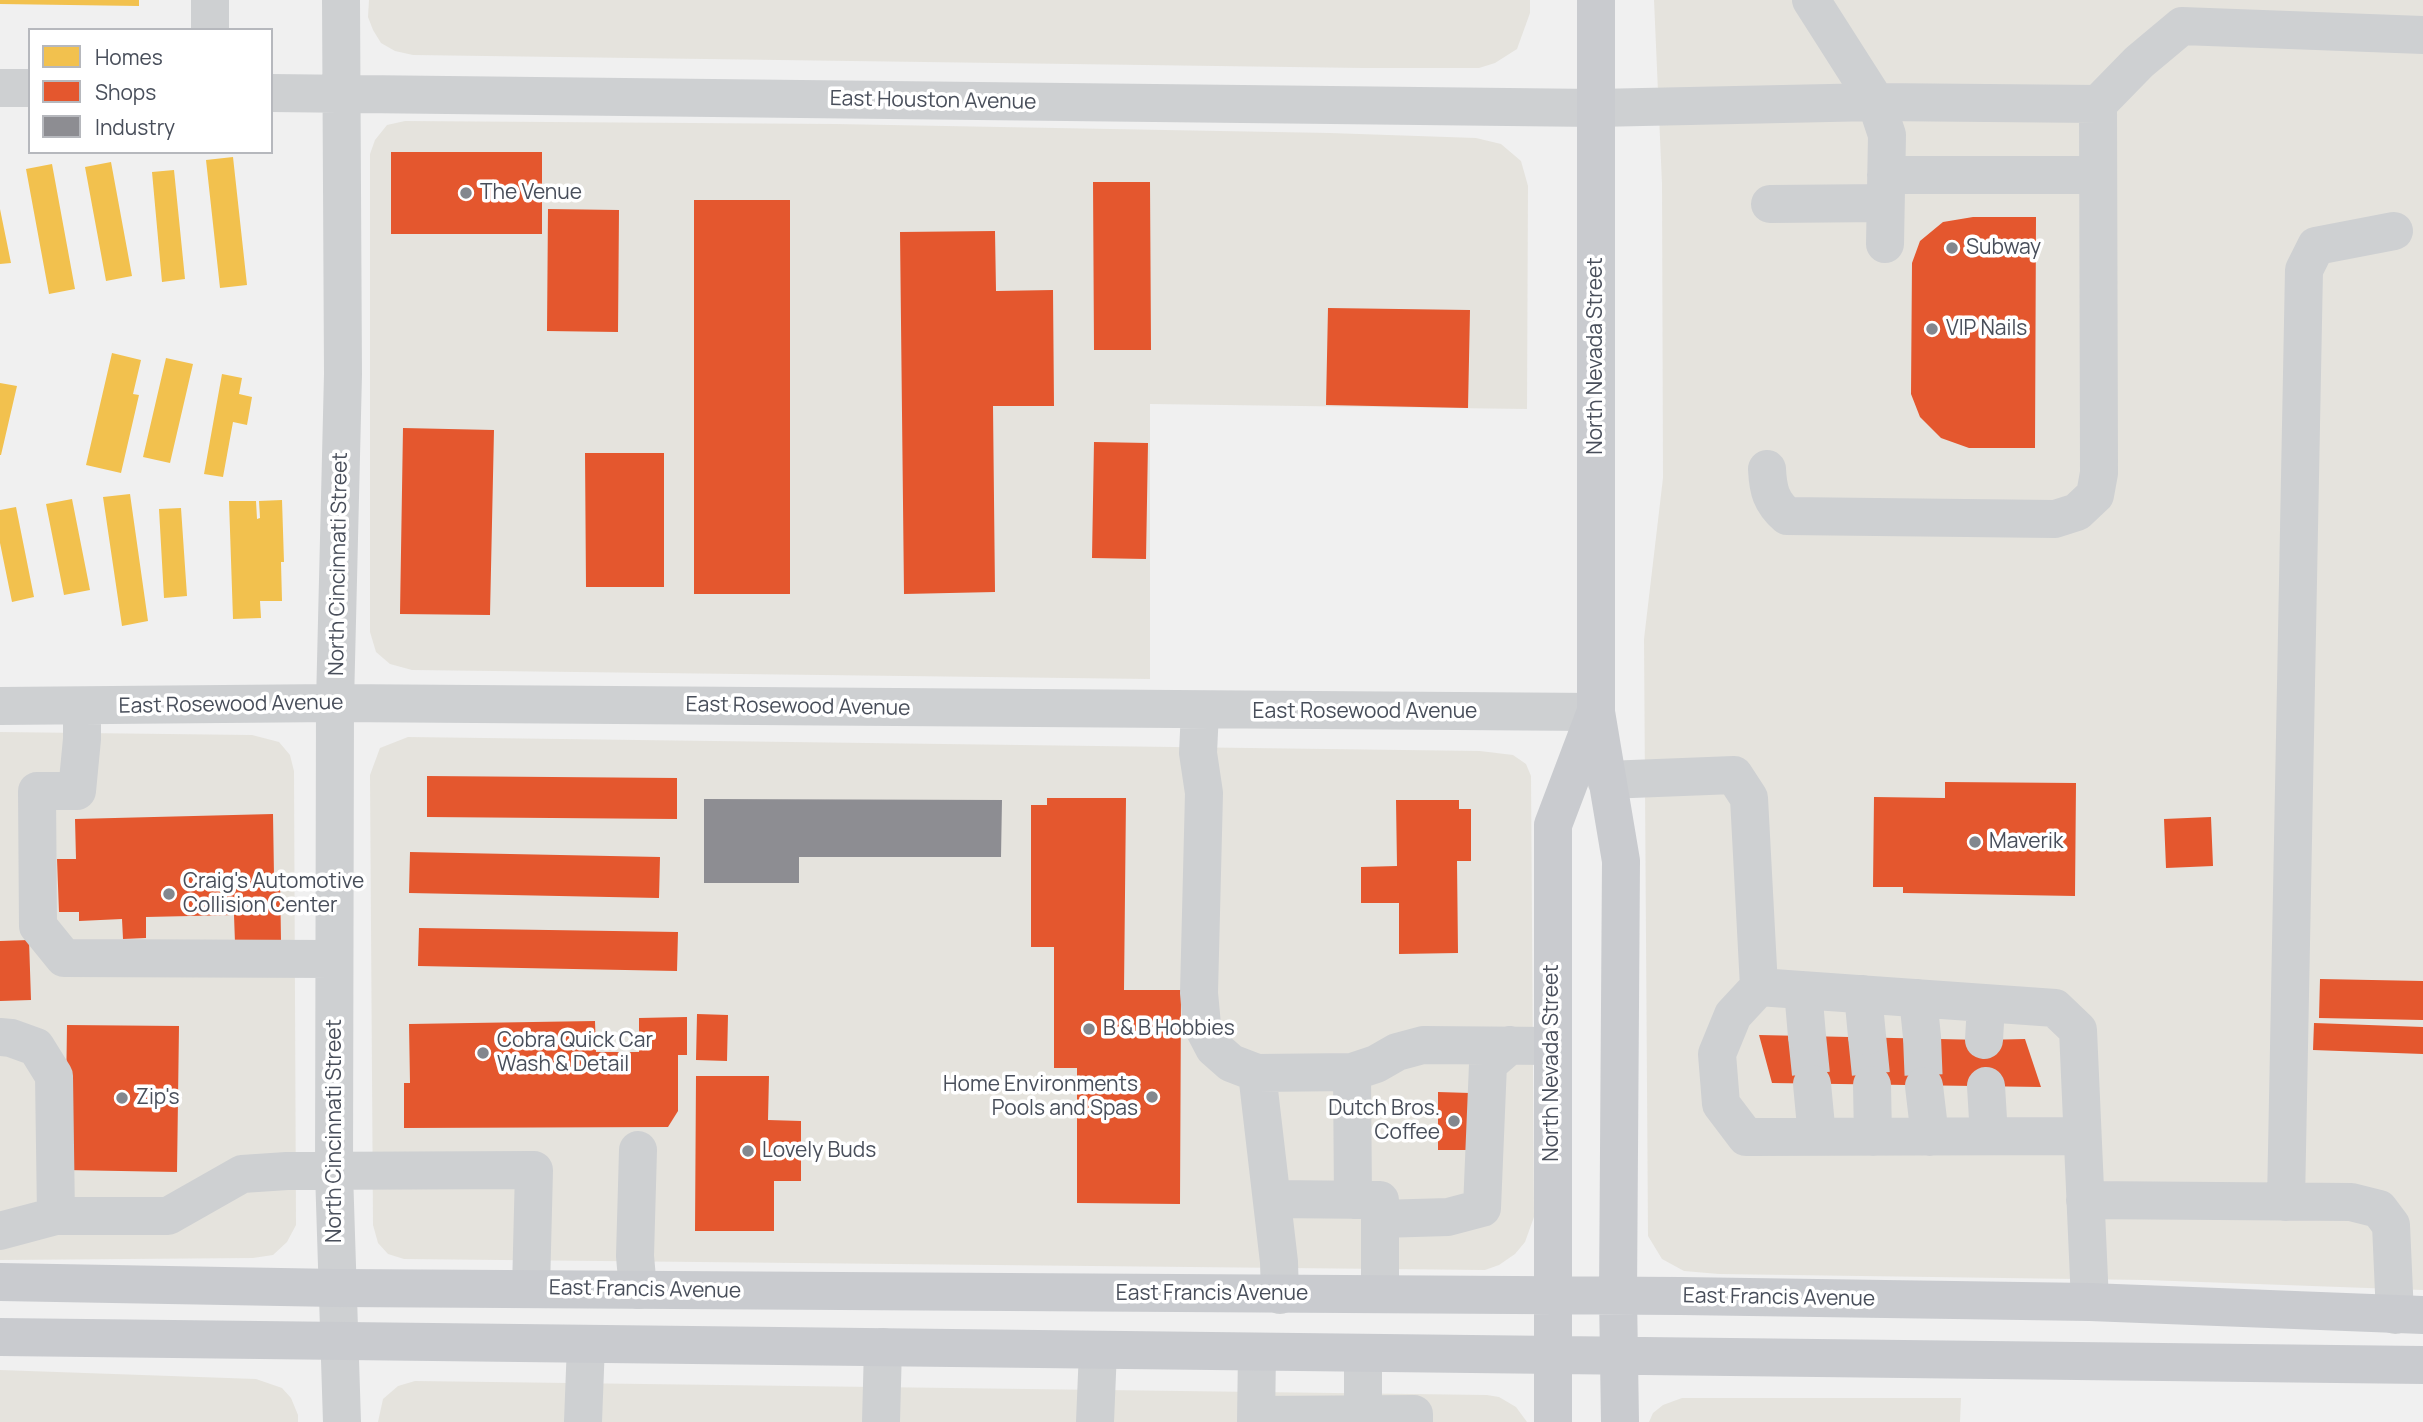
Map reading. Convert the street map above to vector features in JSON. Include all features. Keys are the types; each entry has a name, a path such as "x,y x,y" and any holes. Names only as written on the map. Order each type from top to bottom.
{"main road":[{"name":"North Nevada Street","path":"1596,0 1596,712 1621,861 1618,1295 1620,1422"},
{"name":"North Nevada Street","path":"1553,1422 1553,825 1596,712"},
{"name":"East Francis Avenue","path":"0,1282 337,1288 1618,1295 2090,1302 2409,1315"},
{"path":"0,1337 2423,1365"}],"street":[{"path":"210,0 210,28"},
{"name":"North Cincinnati Street","path":"341,0 343,374 335,703 334,1172 342,1422"},
{"path":"1811,0 1876,102 1886,135 1885,244"},
{"path":"1767,469 1768,490 1776,506 1787,516 2055,519 2077,512 2095,495 2099,473 2098,104 2138,62 2182,26 2423,35"},
{"path":"0,88 28,88"},
{"name":"East Houston Avenue","path":"273,93 1596,108 1876,102 2098,104"},
{"path":"1770,204 1885,189 2097,175"},
{"path":"2286,1202 2304,270 2316,246 2394,231"},
{"name":"East Rosewood Avenue","path":"0,706 335,703 1596,712"},
{"path":"82,706 77,792 37,792 38,926 64,958 334,959"},
{"path":"1200,711 1198,752 1204,793 1199,993 1202,1025 1214,1048 1231,1063 1256,1073 1352,1072 1376,1064 1397,1052 1423,1045 1553,1046"},
{"path":"1606,780 1734,775 1749,798 1759,987 1733,1015 1717,1054 1721,1104 1746,1137 2082,1136"},
{"path":"1759,987 1918,998 1985,1022 2055,1008 2078,1030 2090,1302"},
{"path":"1803,990 1807,1036"},
{"path":"1863,994 1867,1037"},
{"path":"1918,998 1922,1037"},
{"path":"0,1037 36,1047 54,1076 56,1216"},
{"path":"1272,1199 1448,1217 1482,1208 1488,1063 1510,1045"},
{"path":"1352,1072 1366,1210 1380,1293"},
{"path":"1256,1073 1279,1262 1280,1295"},
{"path":"1812,1084 1817,1137"},
{"path":"1872,1085 1873,1137"},
{"path":"1924,1086 1930,1137"},
{"path":"1986,1086 1989,1136"},
{"path":"638,1150 635,1256 638,1290"},
{"path":"0,1231 56,1216 168,1216 242,1174 287,1171 534,1170 531,1289"},
{"path":"2085,1200 2351,1202 2379,1209 2390,1225 2409,1315"},
{"path":"583,1422 586,1344"},
{"path":"881,1422 883,1347"},
{"path":"1095,1422 1098,1350"},
{"path":"1256,1352 1256,1418 1414,1414 1414,1422"},
{"path":"1363,1353 1363,1414"}],"shaded area":[{"path":"369,0 1530,0 1530,13 1517,49 1495,63 1479,68 1363,68 413,55 395,51 381,43 368,17"},
{"path":"1654,0 2423,0 2423,1290 2146,1280 1719,1274 1684,1271 1662,1259 1648,1236 1644,639 1663,478 1662,184"},
{"path":"405,121 836,124 1330,133 1476,138 1501,144 1521,161 1528,186 1527,409 1150,404 1150,679 412,670 390,664 376,652 370,632 370,154 375,140 387,125"},
{"path":"0,732 252,735 279,742 290,755 294,771 296,1225 287,1242 273,1255 253,1258 0,1260"},
{"path":"408,737 1480,751 1513,755 1526,764 1531,776 1534,1217 1525,1242 1515,1254 1499,1265 1485,1270 404,1259 388,1254 378,1243 373,1225 370,775 380,748"},
{"path":"0,1370 256,1379 282,1388 291,1398 298,1422 0,1422"},
{"path":"415,1381 1487,1395 1499,1397 1516,1407 1527,1422 378,1422 383,1399 398,1386"},
{"path":"1682,1398 1961,1398 1960,1422 1649,1422 1653,1413 1663,1405"}],"building: Homes":[{"path":"0,0 139,0 139,6 0,4"},
{"path":"233,157 247,285 220,288 206,160"},
{"path":"111,162 132,276 106,281 85,167"},
{"path":"52,164 75,289 49,294 26,169"},
{"path":"174,170 185,279 162,282 152,172"},
{"path":"0,209 11,263 0,264"},
{"path":"112,353 141,360 133,394 139,395 121,473 86,465"},
{"path":"166,358 193,364 170,463 143,457"},
{"path":"222,374 242,378 239,394 252,397 247,425 233,422 223,477 204,474"},
{"path":"0,383 17,386 1,455 0,455"},
{"path":"130,494 148,621 122,626 103,497"},
{"path":"72,499 90,590 64,595 46,504"},
{"path":"282,500 282,601 260,601 261,618 233,619 229,501 256,501 257,519 260,518 259,501"},
{"path":"16,507 34,597 12,602 0,543 0,510"},
{"path":"181,508 187,596 164,598 159,509"}],"building: Shops":[{"name":"The Venue","path":"391,152 542,152 542,234 391,234"},
{"path":"1093,182 1150,182 1151,350 1094,350"},
{"path":"694,200 790,200 790,594 694,594"},
{"path":"548,209 619,210 618,332 547,331"},
{"path":"1973,217 2036,217 2035,448 1969,448 1941,438 1920,417 1911,394 1912,263 1920,241 1943,222"},
{"path":"995,231 996,291 1053,290 1054,406 993,406 995,592 904,594 900,232"},
{"path":"1328,308 1470,310 1468,408 1326,405"},
{"path":"403,428 494,430 490,615 400,614"},
{"path":"1094,442 1148,443 1146,559 1092,558"},
{"path":"585,453 664,453 664,587 586,587"},
{"path":"427,776 677,778 677,819 427,817"},
{"name":"Maverik","path":"1945,782 2076,783 2075,896 1903,893 1903,887 1873,887 1874,797 1945,798"},
{"name":"B & B Hobbies","path":"1047,798 1126,798 1124,990 1181,990 1180,1204 1077,1203 1077,1068 1054,1068 1054,947 1031,947 1031,805 1047,805"},
{"path":"1396,800 1459,800 1459,809 1471,809 1471,861 1457,861 1458,953 1399,954 1399,903 1361,903 1361,867 1397,866"},
{"name":"Craig's Automotive Collision Center","path":"273,814 274,876 280,876 281,941 235,943 234,915 146,917 146,938 123,939 122,919 79,921 79,912 59,912 57,859 76,859 75,819"},
{"path":"2211,817 2213,866 2166,868 2164,819"},
{"path":"410,852 660,857 659,898 409,893"},
{"path":"419,928 678,932 677,971 418,966"},
{"path":"29,940 31,1000 0,1001 0,941"},
{"path":"2320,979 2423,981 2423,1020 2319,1018"},
{"path":"697,1014 728,1015 727,1061 696,1060"},
{"path":"687,1017 687,1055 678,1055 678,1111 668,1127 404,1128 404,1083 410,1083 409,1024 595,1021 596,1052 639,1052 639,1018"},
{"path":"2314,1023 2423,1027 2423,1054 2313,1050"},
{"name":"Zip's","path":"67,1025 179,1026 177,1172 65,1170"},
{"path":"1759,1035 2025,1039 2041,1087 1772,1083"},
{"name":"Lovely Buds","path":"696,1076 769,1076 768,1120 801,1121 801,1181 774,1181 774,1231 695,1231"},
{"name":"Dutch Bros. Coffee","path":"1438,1092 1470,1093 1469,1150 1438,1150"}],"building: Industry":[{"path":"704,799 1002,800 1001,857 799,857 799,883 704,883"}],"tunnel":[{"path":"1807,1036 1812,1084"},
{"path":"1867,1036 1872,1085"},
{"path":"1922,1037 1924,1086"}],"place":[{"name":"The Venue","path":"466,193"},
{"name":"Subway","path":"1952,248"},
{"name":"VIP Nails","path":"1932,329"},
{"name":"Maverik","path":"1975,842"},
{"name":"Craig's Automotive Collision Center","path":"169,894"},
{"name":"B & B Hobbies","path":"1089,1029"},
{"name":"Cobra Quick Car Wash & Detail","path":"483,1053"},
{"name":"Home Environments Pools and Spas","path":"1152,1097"},
{"name":"Zip's","path":"122,1098"},
{"name":"Dutch Bros. Coffee","path":"1454,1121"},
{"name":"Lovely Buds","path":"748,1151"}]}
